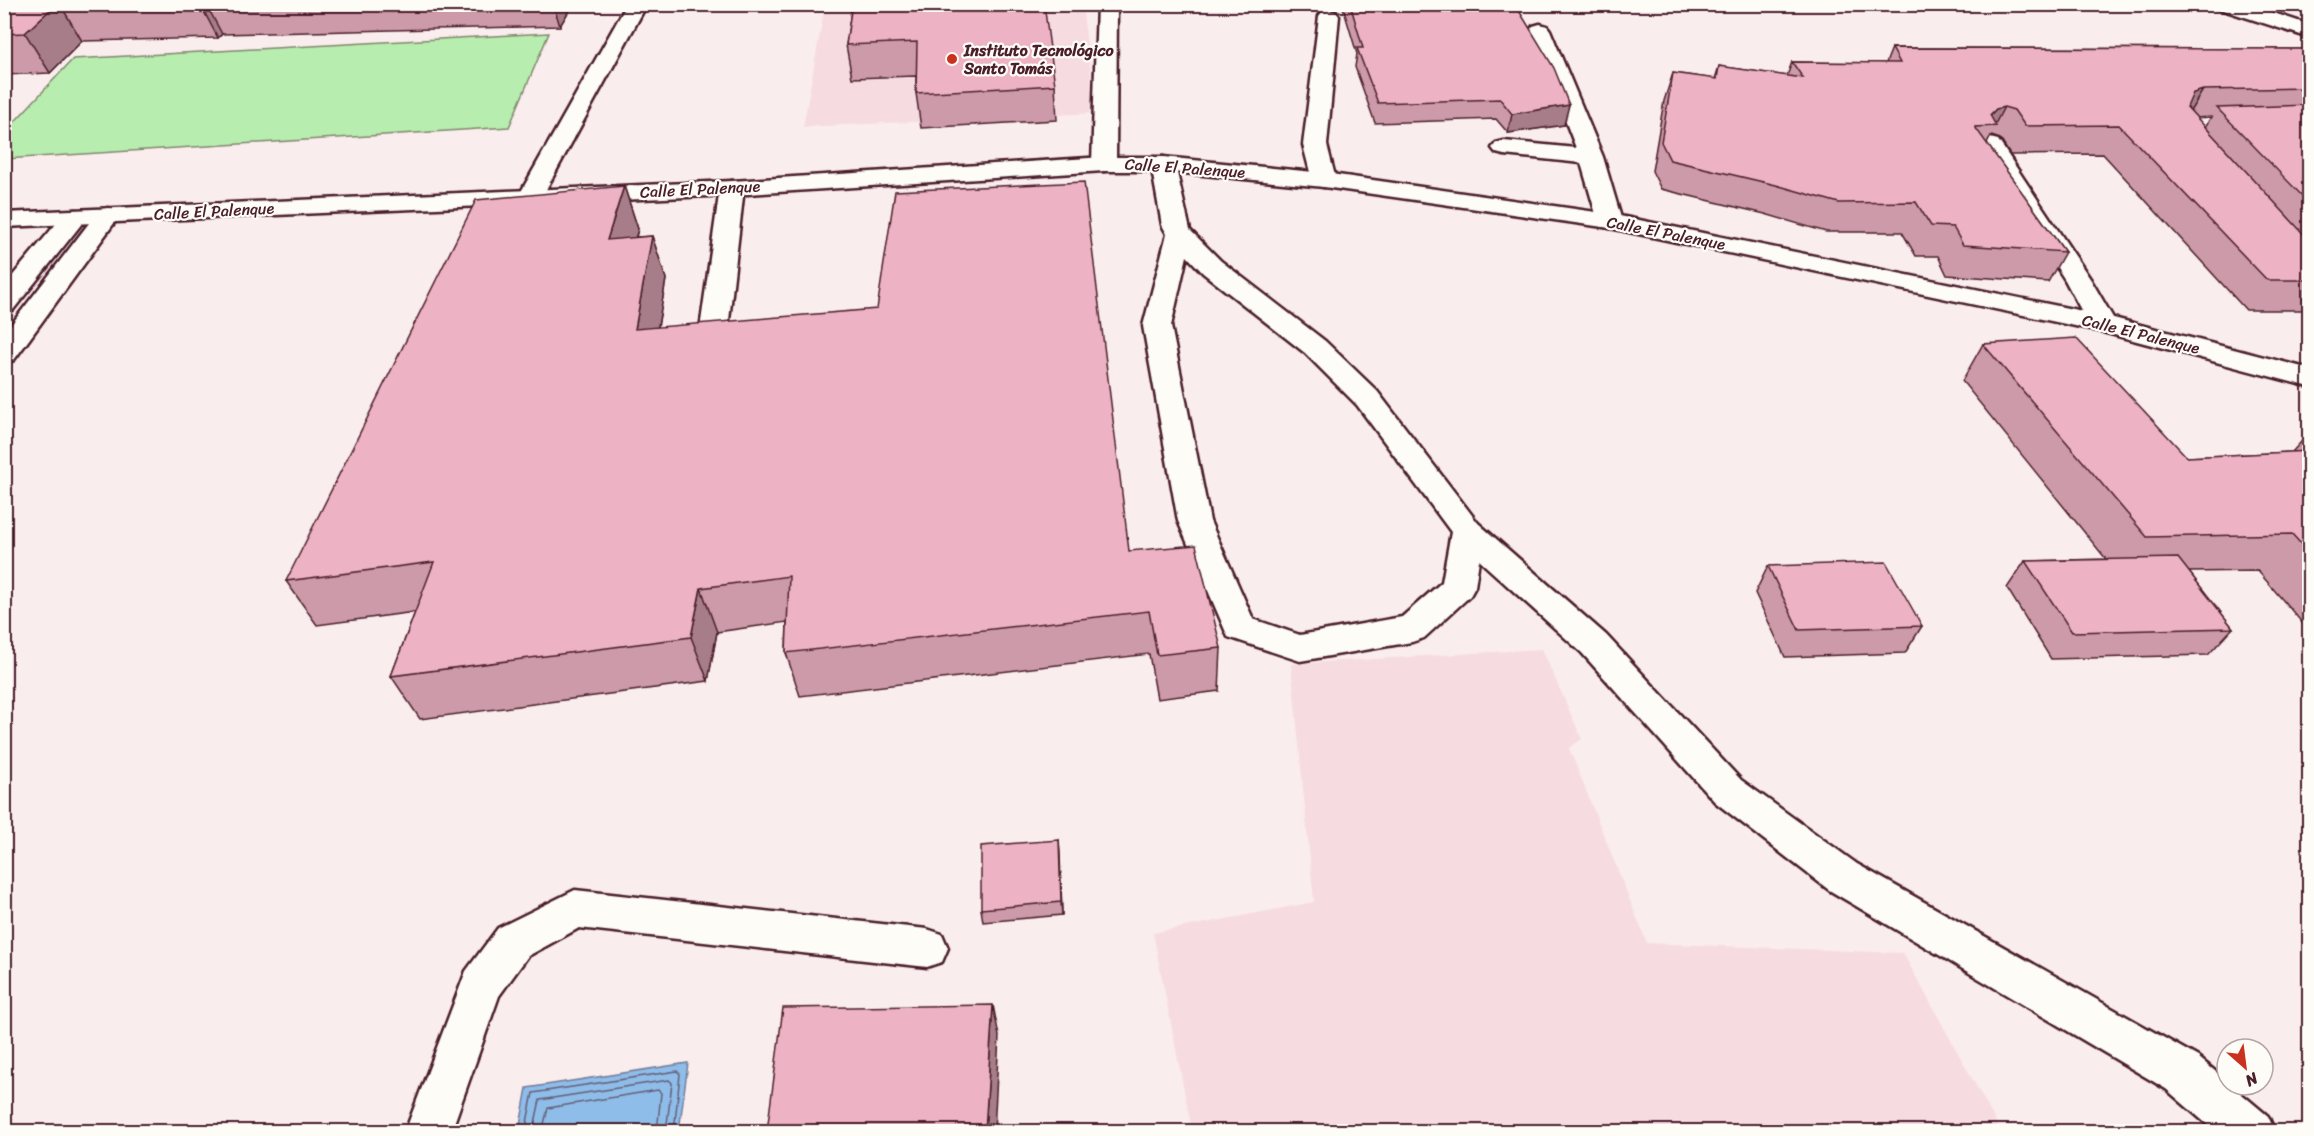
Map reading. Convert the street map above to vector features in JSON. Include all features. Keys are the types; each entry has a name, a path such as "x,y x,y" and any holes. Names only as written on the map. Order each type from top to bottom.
{"street":[{"path":"530,197 637,4"},
{"path":"1104,164 1107,4"},
{"path":"2224,4 2310,32"},
{"path":"1324,180 1316,145 1329,16"},
{"path":"1540,30 1591,157 1610,221"},
{"path":"1990,145 2078,280 2102,323"},
{"path":"1504,148 1591,157"},
{"name":"Calle El Palenque","path":"4,220 732,188 1104,164 1163,164 1324,180 1610,221 2102,323 2310,378"},
{"path":"1163,164 1175,225 1180,234 1212,267 1315,347 1367,398 1467,531 1594,644 1728,791 1843,877 1985,962 2182,1073 2252,1131"},
{"path":"714,329 732,188"},
{"path":"4,354 108,215"},
{"path":"4,304 75,217"},
{"path":"1180,234 1157,326 1194,521 1240,628 1300,648 1412,629 1458,587 1467,531"},
{"path":"4,265 32,270"},
{"path":"428,1131 481,984 513,942 575,909 927,948"}],"shaded area":[{"name":"Instituto Tecnológico Santo Tomás","path":"825,5 1082,5 1096,113 803,127"},
{"path":"1542,649 1582,739 1569,748 1647,943 1903,953 2001,1131 1192,1131 1153,933 1314,902 1291,664"}],"green space":[{"path":"549,33 509,127 5,159 5,132 73,59"}],"water":[{"path":"688,1063 679,1131 519,1131 527,1088"}],"building":[{"path":"4,4 56,4 25,33 4,34"},
{"path":"852,4 1044,4 1055,85 916,93 917,42 846,45"},
{"path":"1350,4 1515,4 1554,68 1569,105 1512,114 1500,99 1378,103 1357,48 1363,48"},
{"path":"1892,48 2310,49 2310,88 2203,90 2193,93 2187,107 2310,241 2310,280 2267,280 2119,125 2025,126 2014,110 2004,107 1996,109 1990,115 1996,126 1975,127 2065,252 1963,245 1953,227 1931,226 1916,202 1839,203 1776,185 1670,160 1661,142 1673,73 1717,79 1719,66 1803,78 1792,62 1900,63"},
{"path":"2310,105 2310,204 2217,108"},
{"path":"1084,182 1129,551 1196,545 1221,648 1157,655 1149,611 786,653 789,576 701,588 691,637 391,676 434,562 286,581 476,200 624,186 607,240 652,236 635,329 877,309 895,191"},
{"path":"2076,338 2187,457 2310,451 2310,554 2292,534 2147,537 1983,344"},
{"path":"2178,558 2233,628 2072,632 2025,561"},
{"path":"1886,562 1922,626 1799,630 1768,566"},
{"path":"1059,840 1061,902 981,909 981,846"},
{"path":"993,1005 985,1131 767,1131 783,1008"}],"place":[{"name":"Instituto Tecnológico Santo Tomás","path":"952,59"}]}
